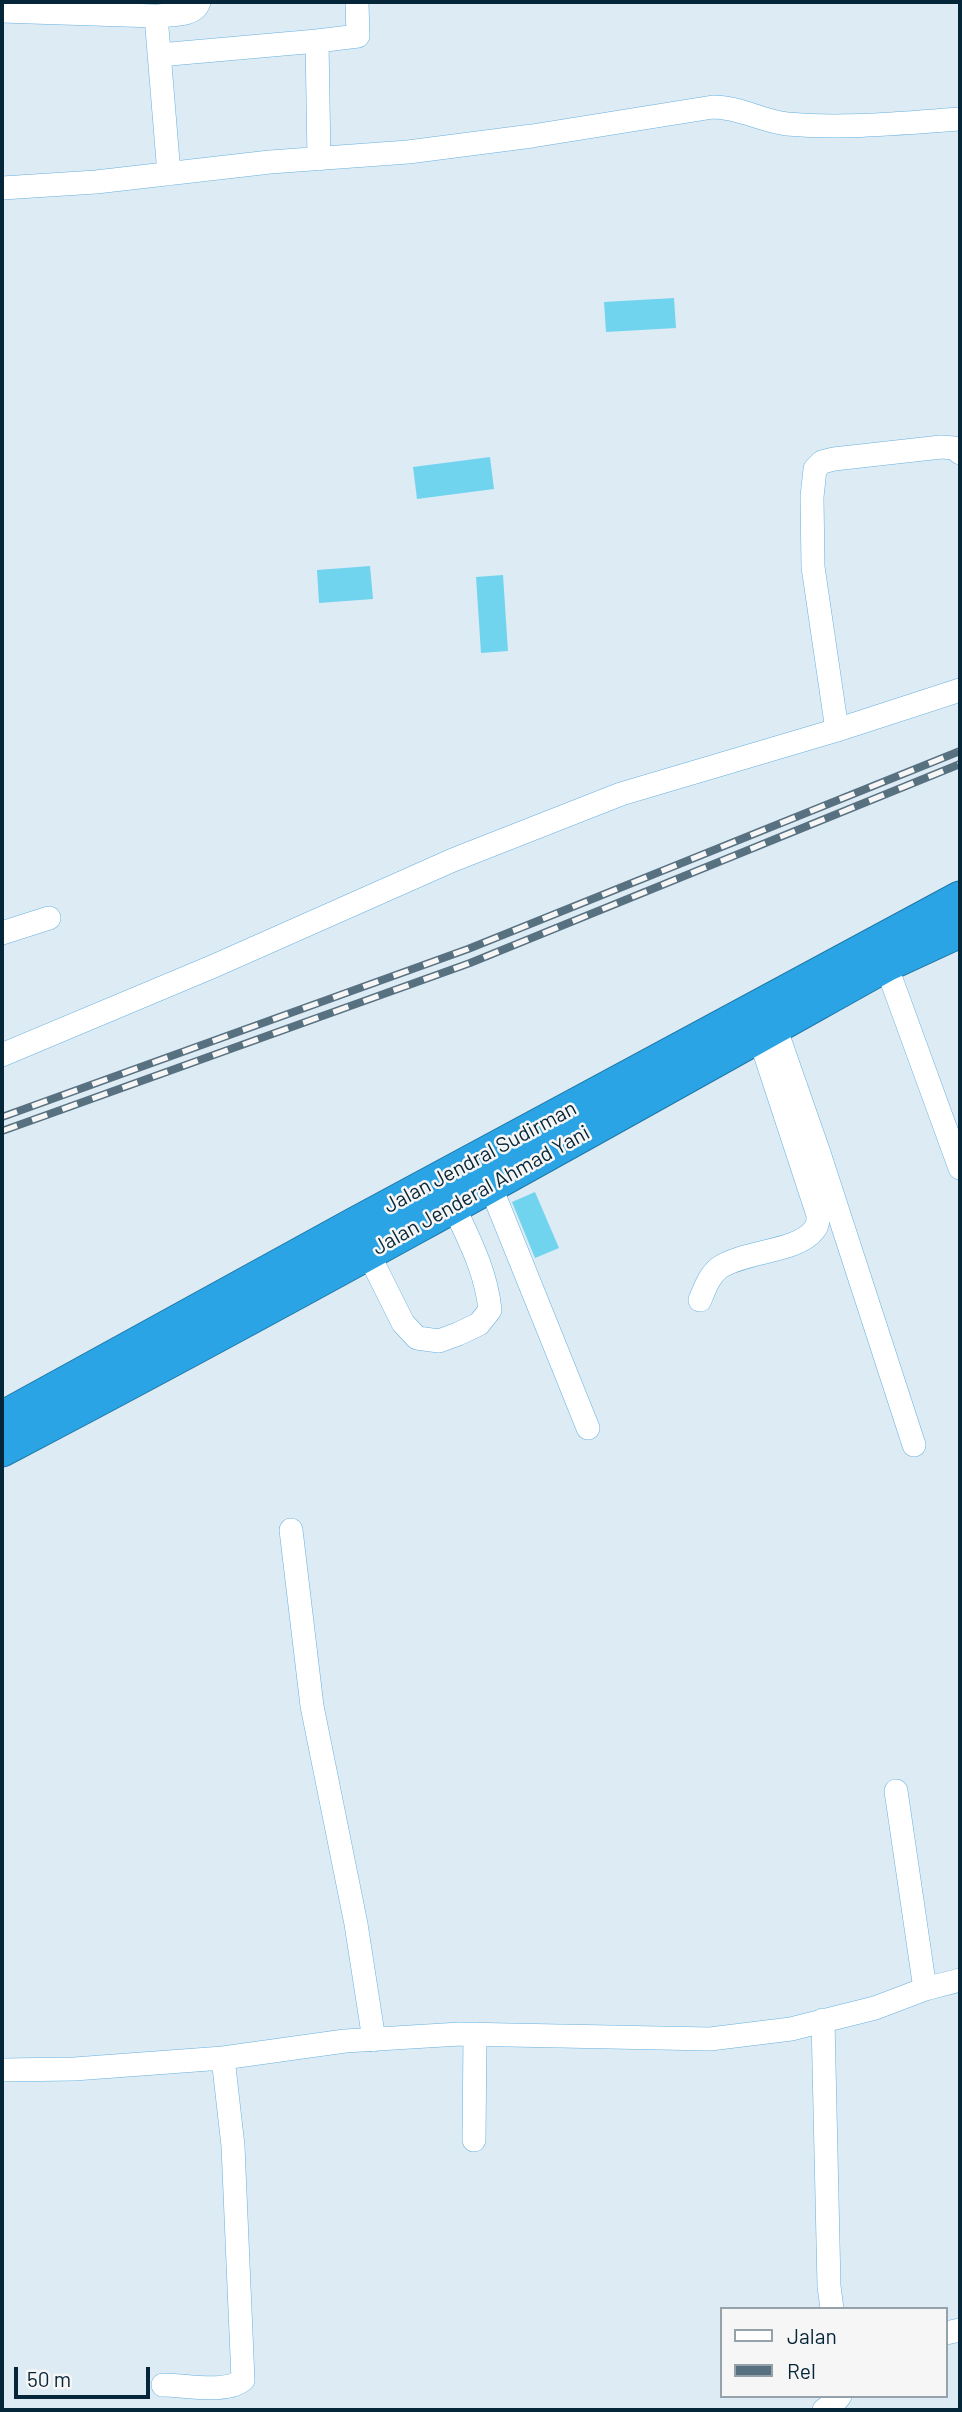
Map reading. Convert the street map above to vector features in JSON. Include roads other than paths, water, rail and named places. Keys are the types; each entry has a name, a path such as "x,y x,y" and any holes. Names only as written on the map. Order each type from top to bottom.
{"highway":[{"name":"Jalan Jendral Sudirman","path":"2,1418 447,1192 960,898"},
{"name":"Jalan Jenderal Ahmad Yani","path":"447,1192 490,1185 886,965 960,931"},
{"name":"Jalan Jenderal Ahmad Yani","path":"2,1450 137,1379 361,1238"}],"street":[{"path":"2,11 32,7 156,16 192,12 199,2"},
{"path":"159,55 358,36 356,2"},
{"path":"156,16 169,174"},
{"path":"317,41 319,159"},
{"path":"2,188 96,182 408,152 532,136 713,107 723,107 784,124 852,126 960,119"},
{"path":"837,730 813,567 812,497 815,469 822,462 834,459 942,447 954,448 960,453"},
{"path":"2,1055 214,966 453,860 621,794 837,730 960,690"},
{"path":"2,933 49,918"},
{"path":"886,965 960,1168"},
{"path":"700,1300 709,1278 719,1268 798,1241 817,1228 818,1215 765,1054 766,1032"},
{"path":"766,1032 823,1165 914,1445"},
{"path":"2,1040 51,1035"},
{"path":"490,1185 589,1429"},
{"path":"361,1238 402,1323 417,1338 439,1340 479,1324 489,1310 488,1290 476,1255 447,1192"},
{"path":"291,1530 312,1706 356,1924 374,2040"},
{"path":"896,1791 925,1989"},
{"path":"2,2070 74,2069 223,2057 316,2044 475,2034 710,2039 754,2035 875,2008 925,1989 960,1980"},
{"path":"823,2020 829,2287 832,2307"},
{"path":"474,2140 475,2034"},
{"path":"163,2385 223,2388 237,2385 243,2380 233,2146 223,2057"},
{"path":"824,2410 839,2398"}],"railway":[{"path":"2,1117 468,949 960,751"},
{"path":"2,1131 470,963 960,764"}]}
